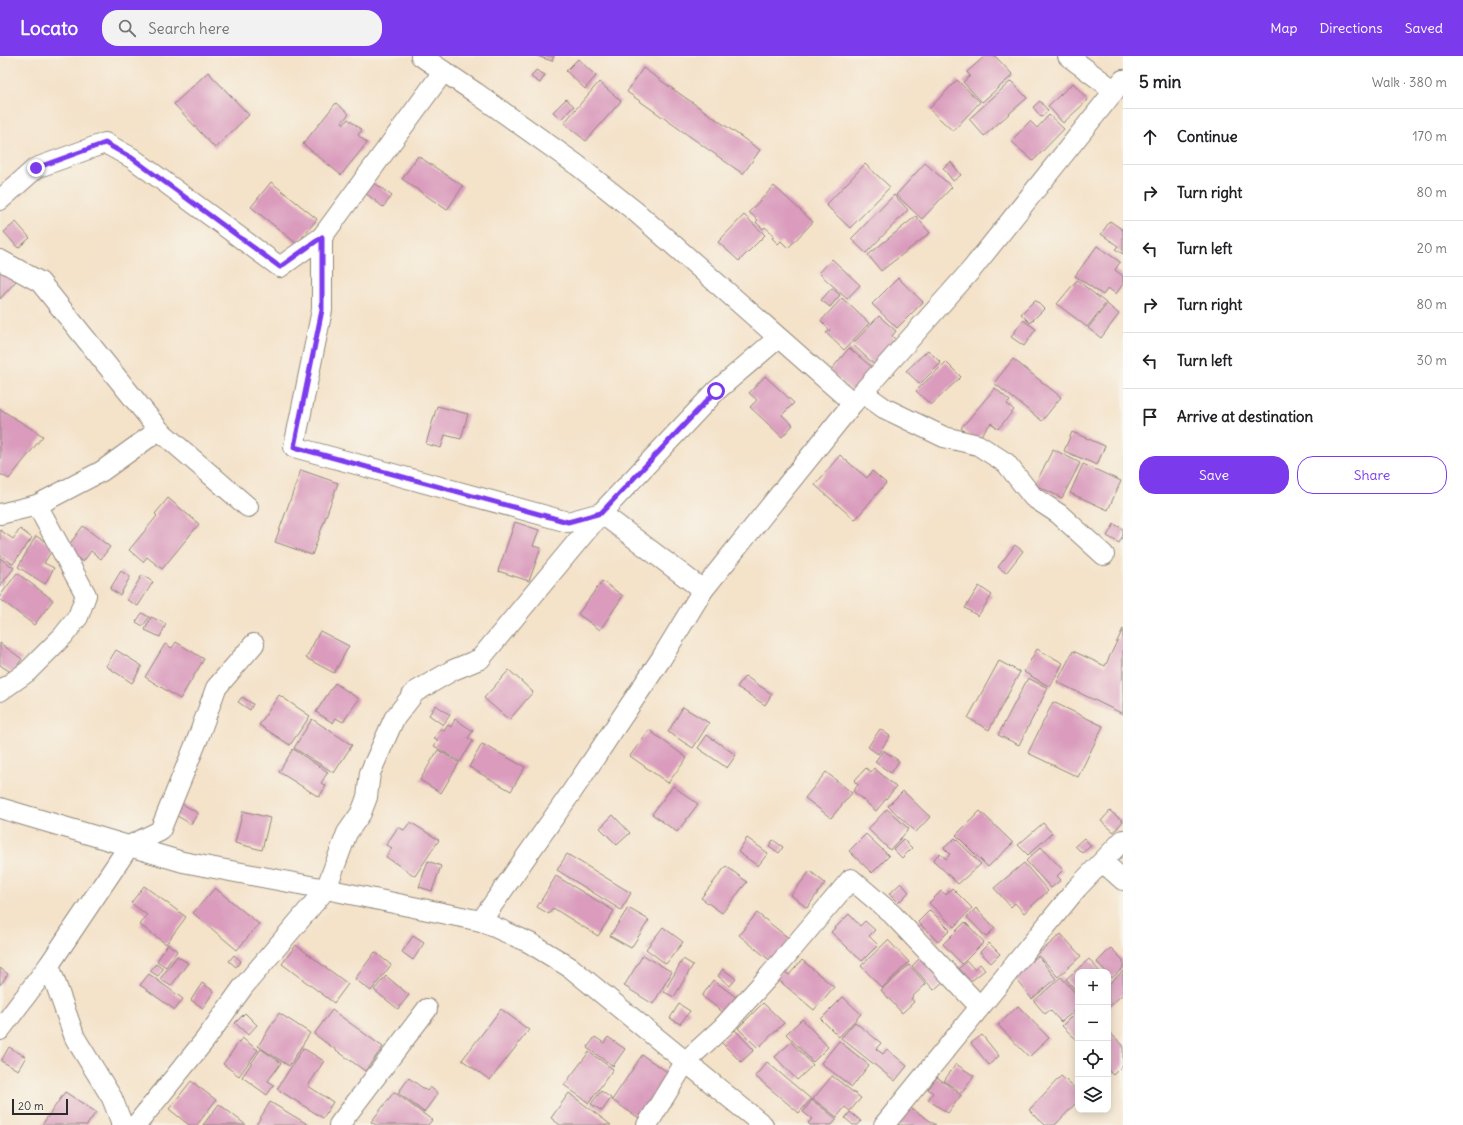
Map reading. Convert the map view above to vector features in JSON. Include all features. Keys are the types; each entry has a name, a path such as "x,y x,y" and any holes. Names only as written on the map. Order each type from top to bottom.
{"street":[{"path":"421,56 443,72 476,92 577,165 636,212 778,338 858,398 884,408 944,437 978,446 1006,463 1033,497 1059,514 1104,555"},
{"path":"481,922 574,790 661,659 703,590 858,398 972,269 1119,85 1068,56"},
{"path":"0,200 36,168 105,143 132,158 280,267 322,237 443,72"},
{"path":"322,237 322,310 294,447 568,522 601,513"},
{"path":"0,260 40,282 159,430 248,507"},
{"path":"136,1125 205,1040 243,987 326,889 347,833 361,813 367,797 370,773 394,719 415,692 453,670 480,659 601,513 716,391 778,338"},
{"path":"0,514 37,505 102,471 159,430"},
{"path":"0,691 27,672 63,636 78,617 86,595 37,505"},
{"path":"601,513 703,590"},
{"path":"0,1030 49,965 129,846 160,831 198,738 216,688 254,644"},
{"path":"0,808 183,862 326,889 481,922 530,943 571,968 763,1125"},
{"path":"884,1125 1077,888 1123,840"},
{"path":"1103,862 1123,880"},
{"path":"647,1125 686,1061 723,1027 785,958 851,879 892,914 980,1007"},
{"path":"49,965 75,1038 112,1098 121,1121 121,1125"},
{"path":"338,1125 427,1009"}],"building":[{"path":"537,56 554,56 552,61"},
{"path":"985,56 995,56 1013,75 982,102 963,82 970,76 967,72"},
{"path":"578,59 596,76 585,89 566,71"},
{"path":"643,68 760,150 743,174 627,92"},
{"path":"536,70 545,75 540,83 531,77"},
{"path":"208,72 249,115 215,148 174,104"},
{"path":"957,80 980,102 953,131 929,109"},
{"path":"1011,81 1027,98 984,136 969,119"},
{"path":"599,82 621,101 586,141 564,123"},
{"path":"1073,83 1088,100 1063,123 1048,106"},
{"path":"566,99 574,106 561,119 553,112"},
{"path":"1040,101 1048,111 1041,117 1033,107"},
{"path":"336,103 349,114 342,122 344,124 348,119 362,130 358,135 367,143 341,175 303,144"},
{"path":"1049,115 1064,129 1033,161 1011,141 1030,121 1037,128"},
{"path":"418,156 463,186 447,210 402,179"},
{"path":"951,162 961,175 953,181 943,168"},
{"path":"925,163 952,187 922,219 896,195"},
{"path":"865,164 890,187 850,228 826,205"},
{"path":"372,181 392,196 383,207 364,192"},
{"path":"271,182 317,219 297,244 251,207"},
{"path":"774,186 813,222 788,248 781,241 778,244 772,238 774,235 765,227 763,229 756,222 758,220 749,212"},
{"path":"894,195 908,210 866,253 851,239"},
{"path":"744,215 765,235 739,261 718,242"},
{"path":"916,216 930,233 881,271 868,255"},
{"path":"1110,221 1123,230 1123,254 1115,249 1118,246 1101,234"},
{"path":"16,222 30,238 18,248 4,232"},
{"path":"1097,246 1120,262 1115,270 1123,276 1123,284 1116,294 1108,288 1103,295 1075,276"},
{"path":"832,259 860,285 847,299 819,273"},
{"path":"0,267 16,281 0,299"},
{"path":"898,278 923,302 897,328 872,304"},
{"path":"1077,280 1106,303 1087,327 1057,304"},
{"path":"832,288 840,295 830,307 821,300"},
{"path":"842,298 869,323 844,350 826,333 830,330 821,321"},
{"path":"1035,300 1044,309 1030,323 1021,314"},
{"path":"1107,304 1119,314 1101,338 1088,328"},
{"path":"879,316 896,331 892,336 899,343 877,367 852,344"},
{"path":"1023,320 1036,329 1024,346 1011,337"},
{"path":"849,348 874,369 854,392 830,371"},
{"path":"928,350 941,363 920,384 906,371"},
{"path":"1013,359 1061,397 1042,421 994,383"},
{"path":"946,362 961,377 931,405 916,391"},
{"path":"765,376 794,403 782,415 793,425 782,437 750,407 757,400 749,393"},
{"path":"995,388 1010,401 1007,404 1014,410 998,429 991,423 976,441 961,428"},
{"path":"437,406 468,414 461,439 445,435 441,448 426,444"},
{"path":"0,409 43,436 9,479 0,474"},
{"path":"1072,432 1105,446 1097,465 1064,451"},
{"path":"1053,449 1080,463 1062,498 1035,485"},
{"path":"840,455 867,478 872,471 886,483 855,520 815,485"},
{"path":"1083,464 1121,481 1108,510 1070,493"},
{"path":"301,470 338,483 312,555 275,542"},
{"path":"168,498 199,524 162,569 147,557 143,562 129,550 157,516 155,514"},
{"path":"515,522 539,530 533,546 541,548 529,581 498,571"},
{"path":"1114,524 1123,529 1123,535 1119,543 1107,536"},
{"path":"83,526 110,547 101,559 91,551 83,562 66,549"},
{"path":"20,529 32,538 13,564 0,555 0,530 13,539"},
{"path":"36,536 54,547 44,563 54,568 45,584 18,567"},
{"path":"1015,545 1023,551 1006,573 998,567"},
{"path":"0,558 14,568 0,586"},
{"path":"121,571 130,577 120,595 110,589"},
{"path":"17,573 53,600 34,625 0,599 0,596"},
{"path":"142,575 153,582 138,606 127,600"},
{"path":"602,581 623,596 600,630 578,614"},
{"path":"979,586 992,595 978,616 965,608"},
{"path":"142,613 149,617 143,626 136,622"},
{"path":"151,617 166,624 160,637 145,630"},
{"path":"1123,629 1123,714 1057,682 1073,651 1105,666"},
{"path":"320,631 349,646 334,673 306,658"},
{"path":"176,642 204,659 180,699 145,677 165,644 172,648"},
{"path":"0,643 22,659 12,673 0,665"},
{"path":"1037,649 1063,663 1050,687 1024,672"},
{"path":"116,650 142,666 132,683 106,666"},
{"path":"999,661 1020,672 989,730 968,718"},
{"path":"509,670 533,692 509,720 484,698"},
{"path":"745,676 772,694 765,705 737,687"},
{"path":"1028,678 1048,688 1019,745 998,735"},
{"path":"335,683 359,699 343,722 336,718 333,723 316,712"},
{"path":"279,695 310,716 290,745 259,725"},
{"path":"242,697 253,704 250,710 238,702"},
{"path":"1053,702 1103,726 1078,777 1028,753"},
{"path":"436,705 450,715 443,725 429,715"},
{"path":"683,707 709,723 693,748 668,732"},
{"path":"312,719 352,745 334,773 294,748"},
{"path":"455,719 473,731 468,738 473,741 460,762 434,746 438,740 434,738 440,729 444,731 448,725 451,727"},
{"path":"880,729 890,736 878,754 868,747"},
{"path":"649,730 687,758 668,783 630,756"},
{"path":"707,735 736,755 727,768 698,748"},
{"path":"482,744 525,767 511,791 469,767"},
{"path":"293,749 328,772 321,783 326,786 319,797 279,772"},
{"path":"438,750 459,763 441,793 420,780"},
{"path":"883,750 899,761 891,773 875,762"},
{"path":"866,768 871,772 874,768 896,787 876,811 853,791 858,785 854,781"},
{"path":"826,772 852,793 831,818 805,798"},
{"path":"673,786 698,804 677,832 652,814"},
{"path":"903,791 930,817 916,832 888,806"},
{"path":"179,802 198,813 191,824 172,813"},
{"path":"887,809 909,829 890,850 868,829"},
{"path":"243,811 270,818 262,850 235,843"},
{"path":"980,811 1013,843 988,867 956,835"},
{"path":"1110,811 1123,821 1114,832 1101,821"},
{"path":"613,815 630,833 617,845 600,828"},
{"path":"410,822 439,840 415,876 386,857 392,848 386,845 398,827 404,830"},
{"path":"1043,823 1052,833 1028,855 1018,845"},
{"path":"866,834 889,856 872,873 849,851"},
{"path":"747,838 768,853 758,866 738,852"},
{"path":"955,838 981,864 958,884 933,860 940,853 946,859 950,854 944,848"},
{"path":"1084,838 1091,846 1082,853 1075,846"},
{"path":"903,839 912,848 902,858 893,849"},
{"path":"773,840 783,847 779,853 769,846"},
{"path":"1041,847 1063,870 1057,876 1061,880 1051,888 1026,861"},
{"path":"567,854 631,893 621,910 557,870"},
{"path":"428,861 441,866 432,891 419,887"},
{"path":"1024,863 1048,891 1024,913 1015,903 1011,907 994,888"},
{"path":"726,866 747,882 722,913 701,898"},
{"path":"810,871 825,883 807,908 791,895"},
{"path":"556,876 614,911 598,936 553,908 549,914 537,907"},
{"path":"901,883 909,892 898,903 889,894"},
{"path":"144,886 186,917 166,944 140,925 147,915 131,903"},
{"path":"215,888 259,924 237,950 193,913"},
{"path":"952,888 972,908 954,927 929,903 941,891 946,895"},
{"path":"628,908 649,920 631,948 610,936"},
{"path":"976,908 995,928 986,937 967,917"},
{"path":"930,910 950,930 938,942 918,922"},
{"path":"757,913 791,940 773,963 739,935"},
{"path":"849,914 860,926 865,921 875,930 869,936 878,945 862,961 831,932"},
{"path":"965,922 984,942 962,964 943,944"},
{"path":"663,927 683,942 666,964 646,949"},
{"path":"1061,934 1081,956 1058,977 1038,954"},
{"path":"413,936 424,943 413,960 402,952"},
{"path":"888,940 909,962 882,988 861,966"},
{"path":"989,943 1000,954 991,963 980,952"},
{"path":"168,944 177,951 166,967 157,961"},
{"path":"296,945 348,984 334,1003 282,964"},
{"path":"1111,948 1123,960 1123,968 1112,978 1111,969 1104,969 1097,962"},
{"path":"375,952 391,965 371,991 355,979"},
{"path":"234,955 241,961 236,967 229,961"},
{"path":"643,955 672,972 653,1004 624,986"},
{"path":"177,956 188,963 171,986 160,979"},
{"path":"1038,956 1056,979 1032,999 1013,975"},
{"path":"920,958 946,979 934,990 912,966"},
{"path":"683,959 693,965 674,997 664,992"},
{"path":"1089,959 1097,969 1078,969"},
{"path":"802,960 834,987 814,1010 776,978 783,970 789,975"},
{"path":"967,961 974,969 980,964 985,970 970,982 959,968"},
{"path":"156,964 163,969 158,976 150,971"},
{"path":"909,965 926,984 911,998 914,1002 902,1013 881,990"},
{"path":"0,968 8,974 0,985"},
{"path":"723,969 736,979 730,986 718,976"},
{"path":"1075,971 1075,990 1066,979"},
{"path":"1123,971 1123,994 1111,1005 1111,1005 1111,982"},
{"path":"149,974 183,999 175,1010 140,985"},
{"path":"386,976 409,995 398,1009 374,990"},
{"path":"1061,977 1075,993 1075,1010 1061,1022 1050,1010 1045,1014 1034,1001"},
{"path":"713,980 740,1000 728,1016 702,996"},
{"path":"202,983 214,991 203,1008 191,1000"},
{"path":"843,997 861,1014 839,1037 821,1019"},
{"path":"763,1003 784,1023 758,1048 738,1028"},
{"path":"679,1004 690,1011 680,1024 670,1018"},
{"path":"1018,1006 1049,1038 1029,1057 998,1025"},
{"path":"501,1009 529,1030 490,1080 462,1060"},
{"path":"332,1010 383,1047 365,1071 314,1034"},
{"path":"245,1013 257,1025 248,1035 235,1023"},
{"path":"279,1013 310,1033 289,1066 258,1046"},
{"path":"1075,1013 1075,1038 1062,1026"},
{"path":"802,1019 828,1047 813,1062 786,1034"},
{"path":"855,1022 881,1043 876,1049 883,1054 887,1049 907,1066 895,1081 841,1038"},
{"path":"735,1030 754,1050 741,1062 721,1042"},
{"path":"1111,1034 1123,1045 1123,1065 1113,1075 1111,1073"},
{"path":"982,1035 999,1056 989,1065 971,1043"},
{"path":"595,1037 604,1043 608,1037 625,1049 613,1066 587,1048"},
{"path":"242,1038 258,1050 239,1076 223,1064"},
{"path":"839,1041 869,1065 852,1087 821,1063"},
{"path":"791,1042 813,1065 797,1080 775,1057"},
{"path":"9,1047 26,1057 18,1070 1,1061"},
{"path":"303,1048 324,1061 308,1086 333,1102 323,1118 277,1089"},
{"path":"261,1049 281,1063 268,1081 274,1085 267,1095 242,1077"},
{"path":"589,1052 613,1069 589,1103 564,1085"},
{"path":"642,1055 672,1075 642,1120 612,1100"},
{"path":"767,1062 811,1099 799,1113 755,1076"},
{"path":"956,1064 974,1076 962,1093 944,1081"},
{"path":"832,1076 861,1098 850,1111 845,1107 837,1117 813,1099"},
{"path":"1061,1076 1075,1088 1075,1104 1055,1125 1045,1125 1029,1110"},
{"path":"937,1077 961,1095 948,1113 928,1100 933,1093 928,1089"},
{"path":"409,1078 427,1091 430,1087 438,1093 424,1112 398,1093"},
{"path":"191,1081 216,1100 197,1125 189,1125 169,1109"},
{"path":"601,1091 611,1098 602,1111 591,1104"},
{"path":"65,1092 96,1112 87,1125 42,1125"},
{"path":"394,1092 432,1120 428,1125 376,1125 371,1122"},
{"path":"569,1093 611,1125 560,1125 551,1118"},
{"path":"812,1100 837,1119 832,1125 810,1125 808,1123 812,1119 803,1112"},
{"path":"270,1102 309,1125 256,1125"},
{"path":"219,1104 246,1125 203,1125"},
{"path":"908,1106 936,1125 895,1125"},
{"path":"850,1112 861,1121 858,1125 853,1125 845,1118"}],"route":[{"path":"36,168 105,143 132,158 280,267 322,237 322,310 294,447 568,522 601,513 716,391"}]}
